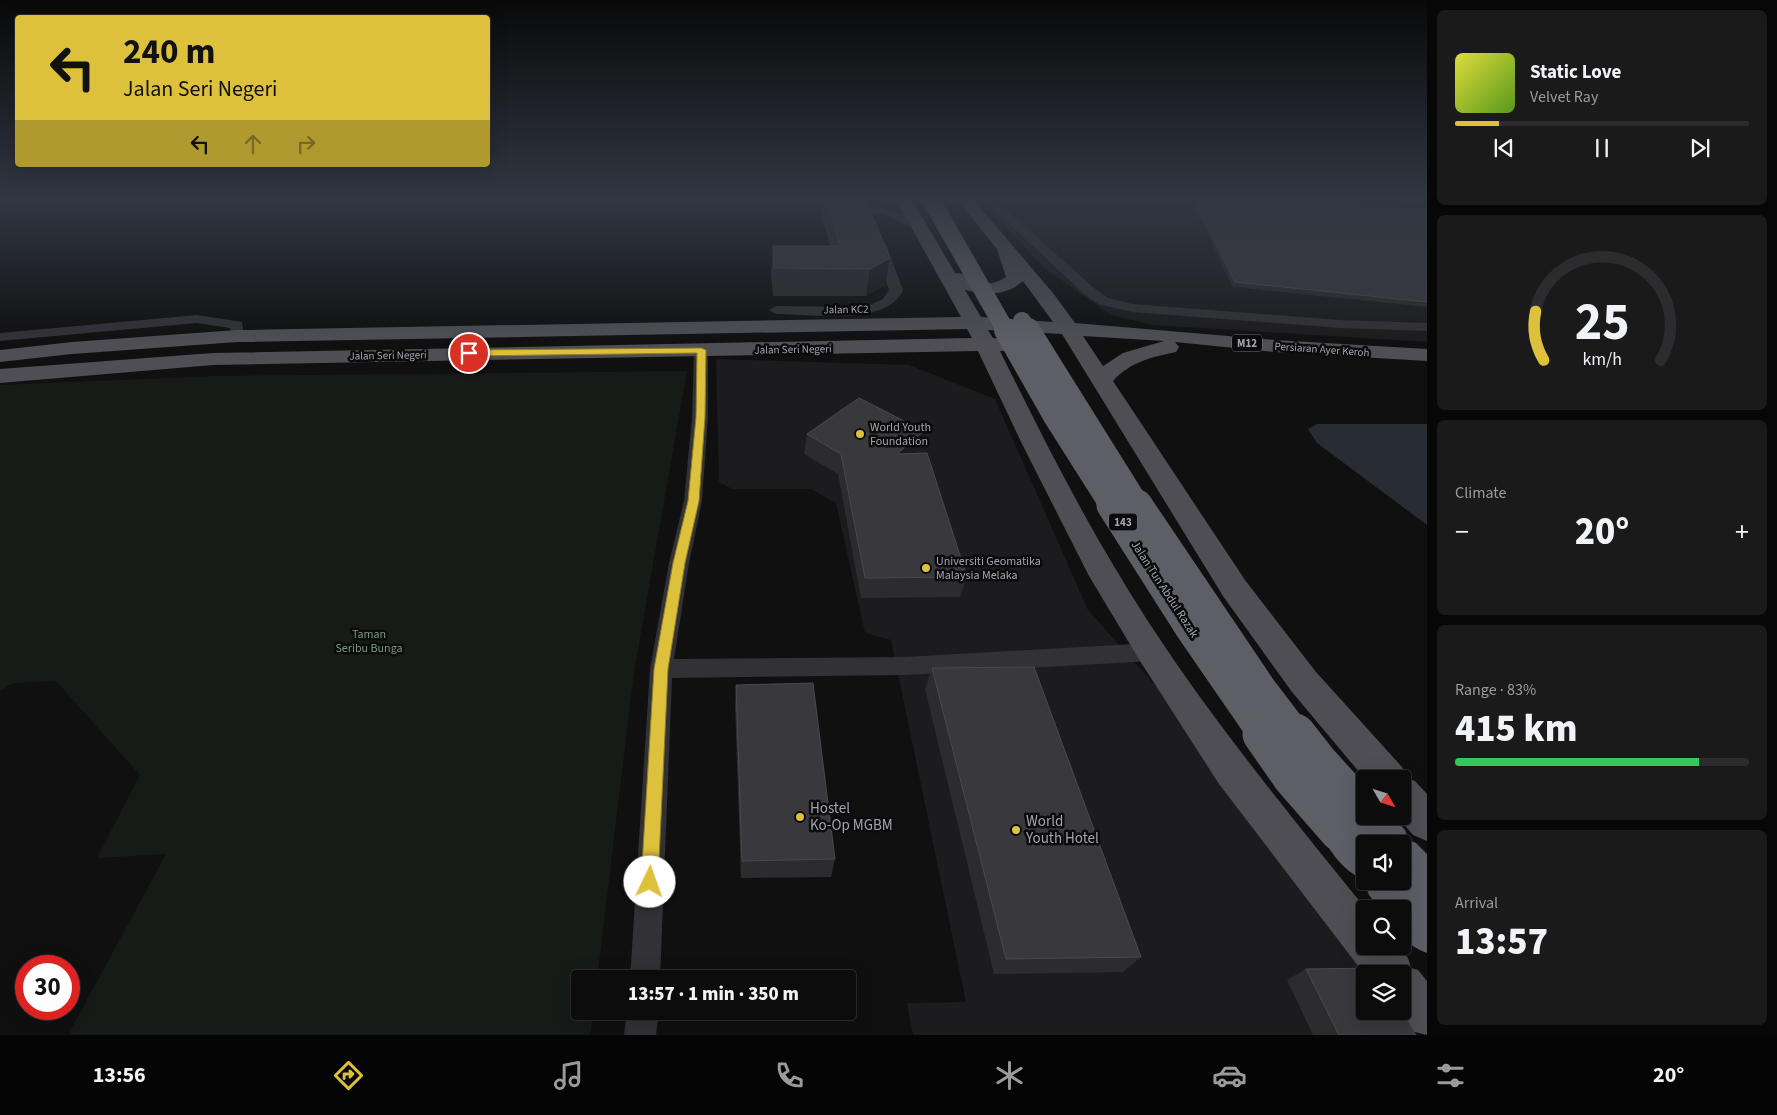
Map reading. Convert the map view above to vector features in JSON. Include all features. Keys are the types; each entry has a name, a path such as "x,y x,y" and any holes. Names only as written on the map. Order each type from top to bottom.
{"highway":[{"name":"Jalan Tun Abdul Razak","path":"958,246 1055,416 1191,630 1293,777 1356,817"},
{"name":"Jalan Tun Abdul Razak","path":"974,246 1128,490 1261,689 1356,815"},
{"name":"Jalan Tun Abdul Razak","path":"1367,825 1379,835"},
{"path":"1411,867 1427,884"},
{"path":"1391,890 1427,932"}],"main road":[{"path":"931,246 980,333 1034,444 1104,576 1151,652 1232,772 1356,930"},
{"path":"933,246 959,280 973,286 993,289 1009,285 1016,278 1003,246"},
{"path":"1003,246 1046,296 1234,588 1304,682 1381,770"},
{"path":"891,325 938,309 949,302 958,292"},
{"path":"1046,296 1083,316 1143,333"},
{"name":"Jalan Seri Negeri","path":"0,356 72,348 236,336 891,325 980,333"},
{"name":"Jalan Seri Negeri","path":"0,376 213,359 904,347 980,333"},
{"name":"M12","path":"980,333 1073,337"},
{"name":"Persiaran Ayer Keroh","path":"1073,337 1143,333 1276,346 1427,355"},
{"name":"Persiaran Ayer Keroh","path":"1073,337 1168,347 1427,367"},
{"path":"904,347 941,352 961,359 1003,382"},
{"path":"1101,381 1111,368 1126,359 1145,352 1168,347"},
{"path":"1034,444 1034,403 1056,393 1086,396 1135,434"},
{"path":"1411,804 1427,822"},
{"path":"1376,955 1385,965"},
{"path":"1411,996 1427,1015"}],"street":[{"name":"Jalan KC2","path":"776,310 866,310 879,308 894,296 896,290 880,246"},
{"path":"1040,246 1089,291 1103,301 1132,308 1340,324 1427,327"},
{"path":"0,337 196,319 237,325 236,336"},
{"path":"645,970 661,669 679,563 693,501 700,417 701,350"},
{"path":"661,669 905,666 1151,652"},
{"path":"640,1035 642,1020"}],"shaded area":[{"path":"1024,246 1427,246 1427,342 1153,325 1111,315 1044,268"},
{"path":"716,359 909,365 995,399 1088,610 1154,684 1356,952 1356,955 1358,955 1366,965 1356,965 1356,1020 1377,1020 1398,1035 913,1035 907,1003 966,1002 891,640 865,633 836,503 811,489 732,489 719,482"},
{"path":"1317,424 1427,424 1427,525 1317,443 1308,429"}],"green space":[{"name":"Taman Seribu Bunga","path":"687,371 634,672 598,970 571,970 571,1020 592,1020 590,1035 68,1035 76,1020 80,1020 80,1013 166,854 97,858 140,775 56,681 13,683 0,691 0,385 215,376"}],"building":[{"path":"773,246 885,246 890,258 870,269 774,268"},
{"path":"1218,246 1427,246 1427,302 1235,282"},
{"path":"859,398 924,431 897,454 927,453 967,577 865,578 841,454 807,434"},
{"name":"World Youth Hotel","path":"1034,667 1141,957 1006,959 932,668"},
{"path":"813,683 835,859 742,861 736,685"},
{"path":"1356,968 1356,1020 1408,1020 1416,1035 1339,1035 1306,969"}],"place":[{"name":"World Youth Foundation","path":"860,434"},
{"name":"Universiti Geomatika Malaysia Melaka","path":"926,568"},
{"name":"Hostel Ko-Op MGBM","path":"800,817"},
{"name":"World Youth Hotel","path":"1016,830"}],"route":[{"path":"469,353 701,350 700,417 693,501 679,563 661,669 650,882"}]}
